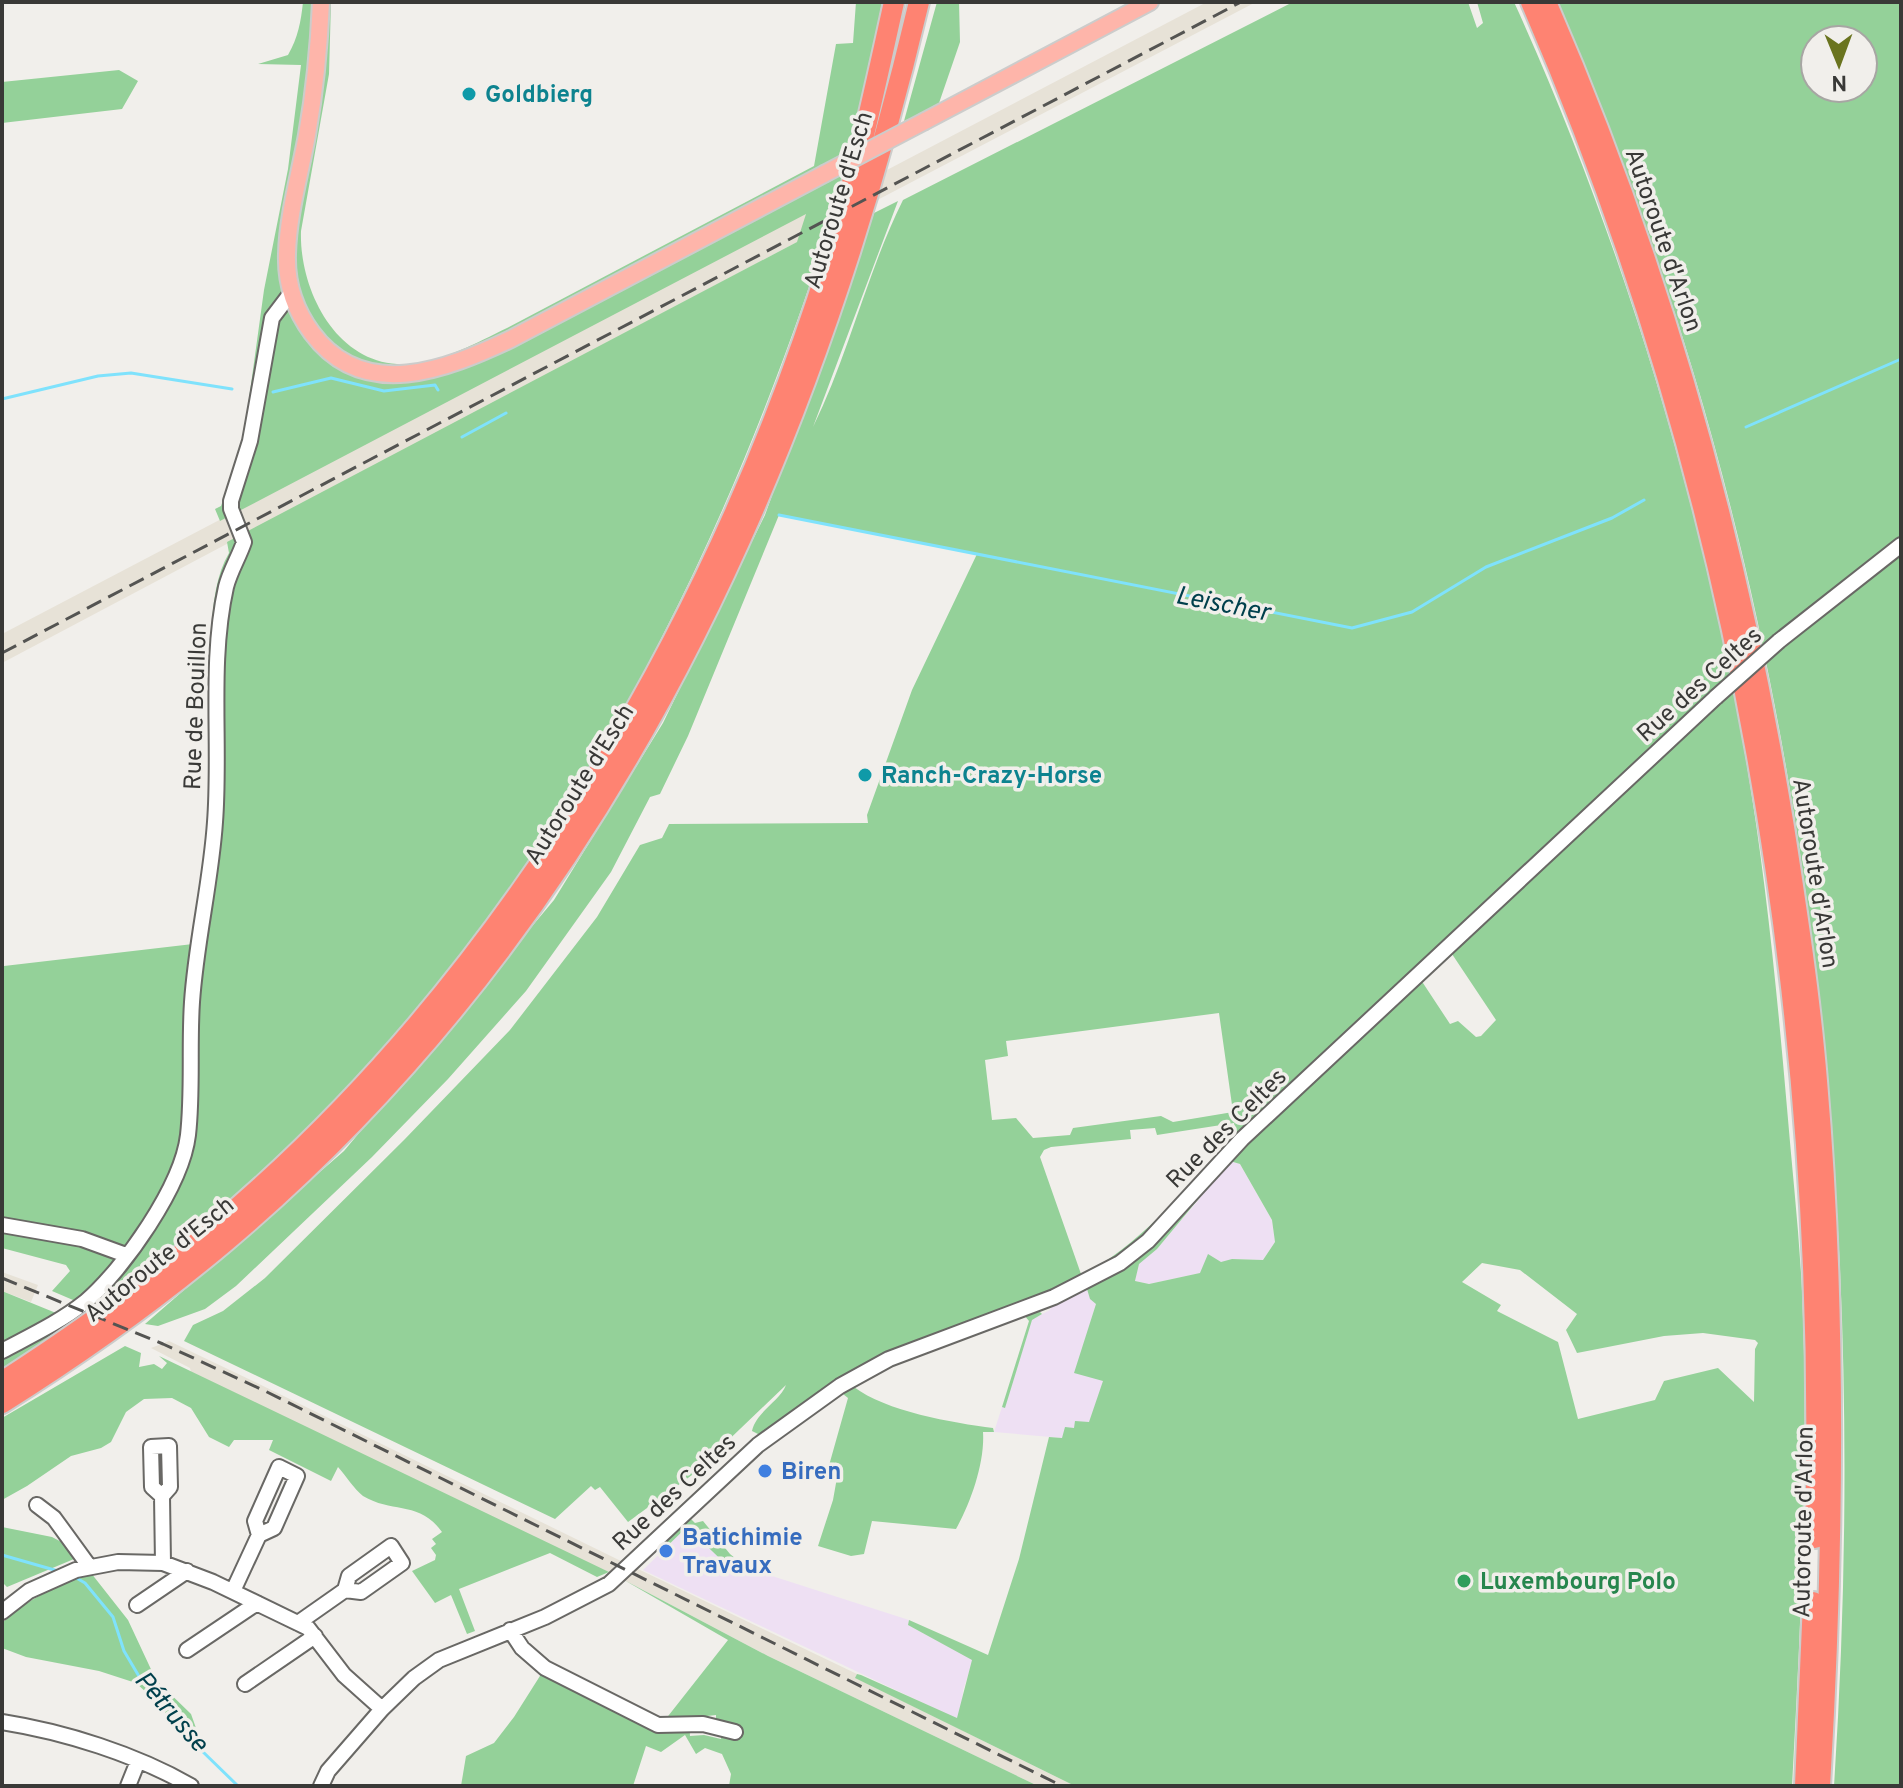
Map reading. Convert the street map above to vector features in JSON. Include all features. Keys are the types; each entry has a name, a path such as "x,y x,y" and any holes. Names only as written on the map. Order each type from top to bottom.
{"highway":[{"name":"Autoroute d'Esch","path":"2,1382 81,1331 160,1272 258,1188 345,1104 423,1016 487,936 583,798 682,622 752,469 795,363 843,217 894,2"},
{"name":"Autoroute d'Esch","path":"2,1403 94,1344 227,1241 358,1117 435,1031 501,950 594,815 643,734 695,637 775,465 847,265 894,107 919,2"},
{"name":"Autoroute d'Arlon","path":"1531,2 1610,206 1686,444 1733,635 1780,896 1802,1085 1814,1295 1816,1524 1805,1786"},
{"name":"Autoroute d'Arlon","path":"1546,2 1601,136 1646,261 1682,377 1747,631 1769,735 1792,880 1817,1084 1829,1290 1831,1454 1820,1786"}],"main road":[{"path":"321,2 318,66 290,224 287,255 291,293 301,317 316,338 334,354 353,366 387,375 433,371 511,339 1150,2"}],"street":[{"name":"Rue de Bouillon","path":"2,1351 65,1317 88,1300 126,1255 165,1200 188,1138 192,1001 217,807 220,624 227,583 244,542 231,509 231,501 250,441 272,318 291,293"},
{"name":"Rue des Celtes","path":"321,1786 328,1771 382,1709 414,1678 439,1660 570,1605 609,1584 758,1445 860,1373 964,1329 1054,1297 1120,1263 1148,1241 1242,1139 1716,697 1779,641 1901,545"},
{"path":"2,1225 82,1239 126,1255"},
{"path":"162,1496 163,1563"},
{"path":"37,1505 54,1518 82,1568"},
{"path":"233,1591 259,1535"},
{"path":"2,1612 29,1591 82,1568 118,1562 163,1563 233,1591 298,1623 315,1636 344,1675 382,1709"},
{"path":"137,1605 187,1571"},
{"path":"298,1623 345,1590"},
{"path":"187,1650 257,1603"},
{"path":"510,1630 522,1648 545,1668 658,1725 703,1724 735,1732"},
{"path":"245,1684 315,1636"},
{"path":"2,1722 86,1743 138,1761 191,1786"},
{"path":"128,1786 138,1761"}],"shaded area":[{"path":"1207,2 1256,2 2,663 2,634"},
{"path":"1230,1161 1240,1164 1272,1220 1275,1242 1263,1260 1232,1259 1201,1273 1149,1284 1135,1281 1138,1264 1157,1249"},
{"path":"2,1272 38,1285 31,1302 2,1291"},
{"path":"1087,1288 1096,1304 1075,1373 1104,1380 1089,1423 1062,1438 994,1432 1002,1407 1005,1407 1032,1319 1050,1310 1052,1304"},
{"path":"169,1341 623,1562 609,1572 589,1564 191,1372 190,1368 151,1348"},
{"path":"687,1527 738,1576 745,1573 747,1568 909,1620 908,1625 973,1660 957,1719 643,1570"},
{"path":"636,1568 857,1674 856,1678 1075,1786 1038,1786 768,1656 624,1580"}],"green space":[{"path":"303,2 331,2 329,74 301,231 307,278 328,322 343,340 362,354 384,362 409,364 447,355 484,340 814,166 836,44 853,43 856,2 882,2 861,110 842,184 784,357 701,558 599,752 541,844 478,933 410,1018 337,1098 279,1155 158,1260 94,1309 52,1291 70,1271 66,1265 2,1248 4,966 193,944 208,844 213,610 221,570 229,553 227,542 797,242 806,214 220,521 215,509 221,506 243,442 264,290 288,169 301,65 258,64 288,55 298,29"},
{"path":"937,2 959,2 960,42 938,106 904,121"},
{"path":"1293,2 1468,2 1477,28 1483,23 1477,2 1514,2 1584,169 1643,340 1693,514 1733,690 1752,794 1777,1003 1802,1291 1804,1477 1792,1786 1075,1786 855,1678 857,1674 861,1675 957,1718 972,1660 908,1625 909,1620 988,1655 1019,1559 1049,1437 1062,1438 1065,1427 1074,1428 1075,1421 1089,1422 1103,1381 1074,1373 1096,1304 1090,1299 1087,1289 1038,1310 1042,1314 1032,1320 1005,1408 1002,1407 1029,1321 1024,1315 891,1367 854,1387 901,1409 993,1428 994,1432 983,1432 976,1482 956,1529 872,1521 864,1554 851,1556 818,1546 833,1500 838,1472 828,1469 848,1398 840,1386 758,1445 760,1435 752,1431 754,1424 786,1385 692,1475 628,1522 600,1487 595,1490 591,1486 555,1519 184,1341 193,1325 223,1311 265,1278 510,1030 597,917 640,845 662,838 669,824 868,823 867,815 912,690 977,554 779,515 688,736 660,794 650,797 611,872 526,991 448,1079 372,1157 236,1286 205,1309 158,1326 145,1324 344,1151 554,900 663,723 765,515 874,213 898,201 813,427 903,200","holes":["1452,954 1496,1020 1481,1036 1476,1037 1458,1021 1450,1024 1421,980","1219,1013 1233,1112 1173,1122 1161,1116 1073,1128 1070,1135 1033,1138 1016,1118 992,1120 985,1060 1008,1056 1006,1041","1234,1123 1236,1133 1148,1228 1108,1260 1081,1274 1040,1157 1044,1150 1051,1147 1131,1139 1130,1130 1155,1128 1157,1135","1230,1161 1240,1164 1272,1220 1275,1242 1263,1260 1232,1259 1221,1262 1208,1254 1200,1273 1149,1284 1135,1281 1139,1264 1157,1249","1482,1263 1520,1270 1577,1314 1566,1330 1577,1353 1664,1336 1703,1333 1755,1340 1758,1343 1755,1349 1754,1402 1718,1368 1664,1381 1655,1400 1578,1419 1558,1342 1497,1311 1501,1305 1462,1282"]},
{"path":"1557,2 1901,2 1901,1786 1834,1786 1842,1608 1844,1429 1839,1250 1826,1072 1806,895 1777,718 1740,544 1693,371 1647,231"},
{"path":"119,70 138,81 122,109 2,123 2,82"},
{"path":"2,1291 56,1313 2,1342"},
{"path":"71,1319 78,1322 2,1371 2,1358"},
{"path":"125,1346 141,1353 139,1367 154,1364 162,1369 167,1363 159,1356 609,1572 597,1577 550,1553 459,1589 475,1631 467,1634 451,1595 435,1603 412,1571 435,1560 436,1555 431,1548 436,1544 432,1539 442,1532 433,1522 415,1511 385,1505 363,1496 338,1467 331,1481 269,1450 273,1440 234,1440 229,1447 209,1437 191,1408 172,1398 144,1399 126,1412 111,1442 71,1456 2,1500 2,1418"},
{"path":"690,1518 695,1523 703,1521 730,1554 747,1568 745,1573 738,1576 687,1527 659,1554 656,1550"},
{"path":"2,1527 52,1537 71,1547 74,1559 7,1587 2,1582"},
{"path":"91,1573 128,1620 156,1680 191,1714 202,1745 194,1749 158,1703 136,1683 99,1671 26,1657 2,1648 2,1623 12,1614 44,1594"},
{"path":"624,1580 768,1656 1038,1786 729,1786 731,1774 722,1754 705,1748 696,1754 685,1735 661,1752 646,1746 633,1786 461,1786 466,1756 494,1743 545,1668 588,1688 591,1683 665,1720 728,1640","holes":["716,1715 716,1723 722,1724 721,1739 690,1736 689,1718"]}],"waterway":[{"name":"Leischer","path":"1746,427 1901,359"},
{"name":"Leischer","path":"2,399 98,376 131,373 232,389"},
{"name":"Leischer","path":"273,392 331,378 384,391 435,385 438,390"},
{"name":"Leischer","path":"462,437 506,413"},
{"name":"Leischer","path":"779,515 1352,628 1412,612 1486,567 1612,518 1644,500"},
{"name":"Pétrusse","path":"2,1555 58,1571"},
{"name":"Pétrusse","path":"73,1576 85,1583 113,1617 124,1651 140,1678 175,1712 200,1749 238,1786"}],"railway":[{"path":"2,653 1241,2"},
{"path":"2,1278 163,1344 265,1391 1062,1786"}],"place":[{"name":"Goldbierg","path":"469,94"},
{"name":"Ranch-Crazy-Horse","path":"865,775"},
{"name":"Biren","path":"765,1471"},
{"name":"Batichimie Travaux","path":"666,1551"},
{"name":"Luxembourg Polo","path":"1464,1581"}]}
